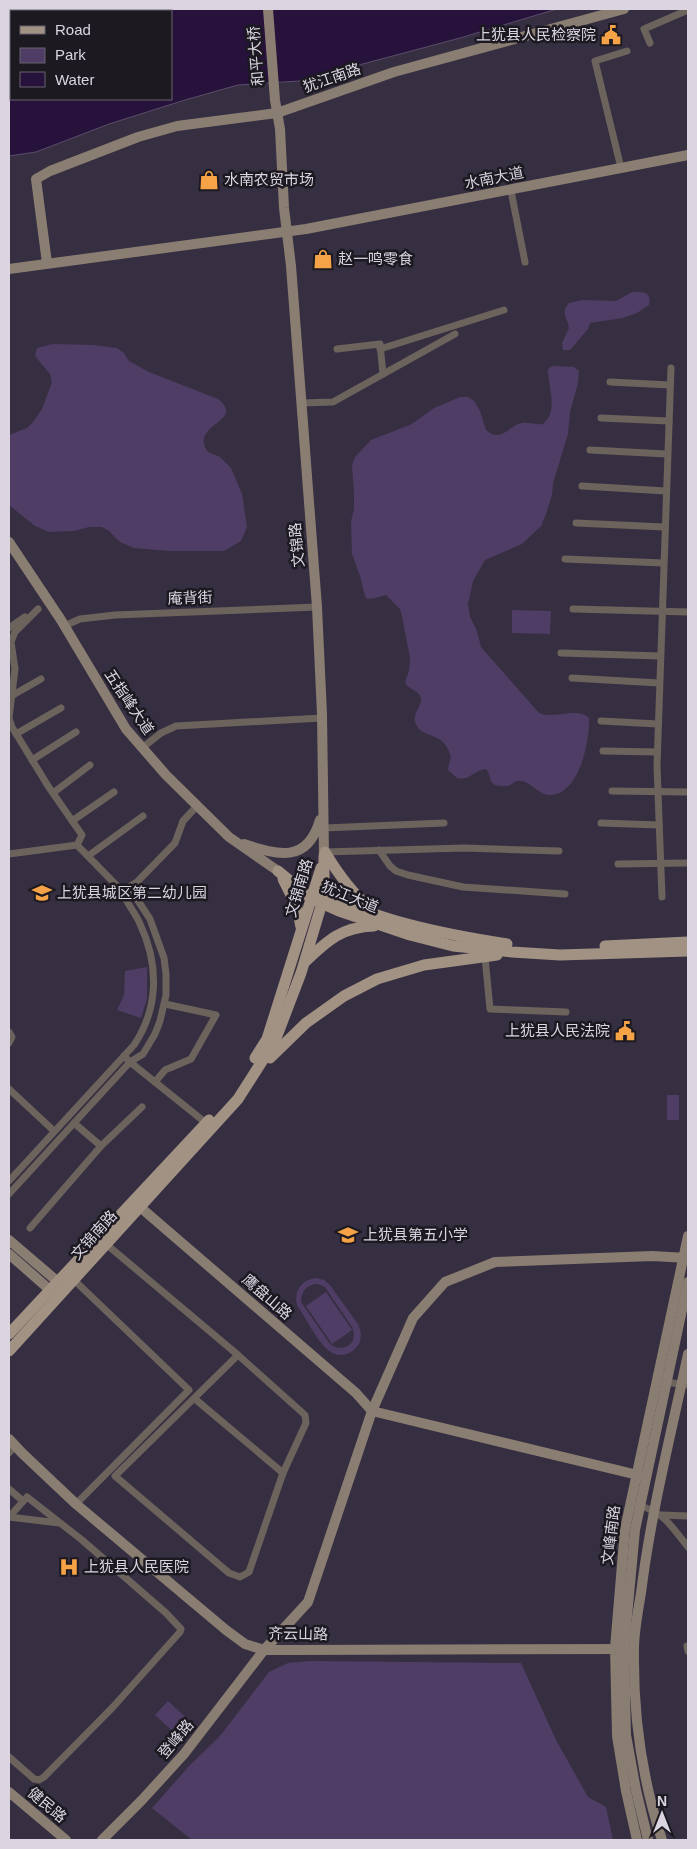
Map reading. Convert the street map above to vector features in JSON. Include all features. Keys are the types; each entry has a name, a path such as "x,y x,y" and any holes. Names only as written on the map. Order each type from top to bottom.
{"main road":[{"name":"文锦南路","path":"9,1351 238,1099 256,1071 275,1041 305,962 324,854"},
{"path":"324,854 356,897 376,914"},
{"path":"278,871 294,899 300,914 302,931"},
{"name":"犹江大道","path":"278,871 339,911 410,935 453,946 560,955 673,947 688,942"},
{"name":"文锦南路","path":"9,1334 233,1094 267,1039 302,931 318,896"},
{"name":"犹江大道","path":"318,896 413,926 455,936 512,945 673,947 688,950"},
{"path":"305,962 325,943 339,934 353,928 382,926"},
{"path":"688,937 673,947 688,958"},
{"path":"256,1071 306,1023 344,996 369,983 424,965 512,952"}],"street":[{"name":"和平大桥","path":"268,9 277,113"},
{"name":"犹江南路","path":"47,263 36,179 50,171 138,137 177,126 277,113 394,72 624,9"},
{"path":"650,43 644,29 688,10"},
{"path":"621,168 595,61 627,52"},
{"name":"文锦路","path":"277,113 280,129 317,607 322,718 324,854"},
{"name":"水南大道","path":"9,268 306,229 511,191 688,155"},
{"path":"511,191 525,262"},
{"path":"380,349 504,310"},
{"path":"301,403 332,402 455,334"},
{"path":"337,349 380,344 383,374"},
{"path":"662,897 657,752 671,368"},
{"path":"610,382 670,385"},
{"path":"601,418 669,420"},
{"path":"590,450 667,454"},
{"path":"582,486 666,491"},
{"path":"576,523 664,527"},
{"name":"五指峰大道","path":"9,542 49,602 126,729 166,775 233,840 278,871"},
{"path":"565,559 663,564"},
{"path":"9,628 49,602"},
{"name":"庵背街","path":"64,626 80,619 115,615 317,607"},
{"path":"38,609 15,632 11,642 15,668 9,718 16,734 52,793 82,835 77,845"},
{"path":"572,609 688,612"},
{"path":"562,653 660,656"},
{"path":"572,678 659,683"},
{"path":"13,696 41,679"},
{"path":"16,734 61,708"},
{"path":"142,748 161,733 176,726 322,718"},
{"path":"601,721 658,724"},
{"path":"32,760 76,732"},
{"path":"603,751 657,752"},
{"path":"52,793 90,765"},
{"path":"72,821 114,792"},
{"path":"612,792 688,792"},
{"path":"122,891 137,882 176,843 183,821 197,806"},
{"path":"233,840 270,852 285,854 298,851 310,843 317,832 324,810"},
{"path":"88,856 143,816"},
{"path":"324,828 444,823"},
{"path":"600,823 659,825"},
{"path":"9,1194 130,1062 143,1054 157,1032 165,1002 166,974 164,958 147,914 134,896 122,891 77,845"},
{"path":"9,854 77,845"},
{"path":"324,854 379,850 464,848 559,851"},
{"path":"379,850 390,866 408,876 462,887 565,894"},
{"path":"618,864 688,862"},
{"path":"9,1181 134,1045 145,1026 153,998 154,983 150,947 137,919 126,903 122,891"},
{"path":"137,919 147,914"},
{"path":"485,956 490,1009 566,1012"},
{"path":"153,998 216,1015 191,1059 165,1070 155,1082"},
{"path":"145,1026 157,1032"},
{"path":"9,1032 12,1038 9,1043"},
{"path":"124,1056 206,1123"},
{"path":"9,1089 54,1131"},
{"path":"30,1228 101,1146 142,1107"},
{"path":"74,1123 101,1146"},
{"name":"鹰盘山路","path":"140,1207 356,1393 372,1412"},
{"name":"文峰南路","path":"648,1840 636,1790 626,1734 624,1649 625,1529 635,1505 662,1381 686,1258 688,1236"},
{"path":"9,1240 54,1286"},
{"path":"106,1244 238,1355 306,1415 306,1423 283,1473 249,1572 240,1577 229,1572 115,1476 238,1355"},
{"path":"9,1254 54,1286"},
{"name":"登峰路","path":"102,1840 184,1754 264,1650 308,1602 372,1412 413,1318 444,1282 495,1262 652,1256 686,1258"},
{"path":"74,1280 189,1390 76,1504"},
{"name":"文峰南路","path":"662,1381 688,1282"},
{"path":"662,1840 651,1800 624,1649 658,1513 685,1385 688,1354"},
{"path":"662,1381 685,1385"},
{"path":"195,1399 283,1473"},
{"path":"372,1412 641,1476"},
{"name":"齐云山路","path":"11,1446 76,1504 245,1644 264,1650 624,1649"},
{"path":"9,1488 23,1501"},
{"path":"9,1517 27,1497 61,1523 166,1613 181,1629 113,1708 44,1777 39,1780 34,1779 9,1756"},
{"path":"635,1505 658,1513 688,1516"},
{"path":"658,1513 688,1547"},
{"path":"9,1517 61,1523"},
{"name":"文峰南路","path":"624,1649 614,1683 617,1736 626,1792 638,1840"},
{"name":"健民路","path":"9,1792 66,1840"}],"green space":[{"path":"632,292 646,293 650,301 649,305 637,313 623,318 590,323 588,329 570,350 563,350 562,343 569,328 565,309 569,303 582,300 616,301"},
{"path":"53,344 117,348 124,353 129,361 149,372 218,399 225,407 226,413 205,435 204,443 208,452 220,457 231,468 242,494 247,527 241,541 224,551 169,551 134,548 120,542 102,527 49,532 35,526 9,505 9,435 27,428 42,409 52,382 50,374 35,356 37,348"},
{"path":"553,366 574,367 579,371 578,383 570,412 568,434 546,514 541,526 522,544 485,560 473,581 468,604 470,617 477,631 481,647 539,713 552,715 578,713 589,718 585,753 575,778 568,787 559,793 548,795 521,781 516,781 507,786 495,785 491,782 486,769 461,779 448,770 450,756 447,746 438,738 423,732 416,724 415,717 421,698 405,682 409,671 410,658 400,609 386,595 367,599 365,596 352,554 351,521 354,510 352,465 355,457 371,440 412,424 434,408 460,397 468,397 474,401 480,411 486,430 491,434 501,434 522,423 543,424 551,412 552,398 548,370"},
{"path":"512,610 551,611 550,634 512,633"},
{"path":"147,967 147,999 141,1018 117,1010 124,995 125,971"},
{"path":"667,1095 679,1095 679,1120 667,1120"},
{"path":"311,1279 324,1280 329,1284 358,1324 361,1333 360,1342 354,1350 346,1354 337,1355 328,1350 315,1335 297,1305 296,1300 300,1287","holes":["314,1284 325,1287 352,1327 354,1334 351,1344 342,1348 330,1344 301,1302 303,1291 308,1287"]},
{"path":"326,1292 352,1330 332,1344 306,1306"},
{"path":"310,1661 521,1663 556,1740 588,1797 606,1807 613,1840 192,1840 152,1808 190,1765 220,1736 269,1672 288,1663"},
{"path":"168,1701 192,1723 179,1737 155,1715"}],"water":[{"path":"9,9 557,9 460,38 299,81 238,85 109,124 36,152 9,156"}],"place":[{"name":"上犹县人民检察院","path":"611,35"},
{"name":"水南农贸市场","path":"209,180"},
{"name":"赵一鸣零食","path":"323,259"},
{"name":"上犹县城区第二幼儿园","path":"42,893"},
{"name":"上犹县人民法院","path":"625,1031"},
{"name":"上犹县第五小学","path":"348,1235"},
{"name":"上犹县人民医院","path":"69,1567"}]}
